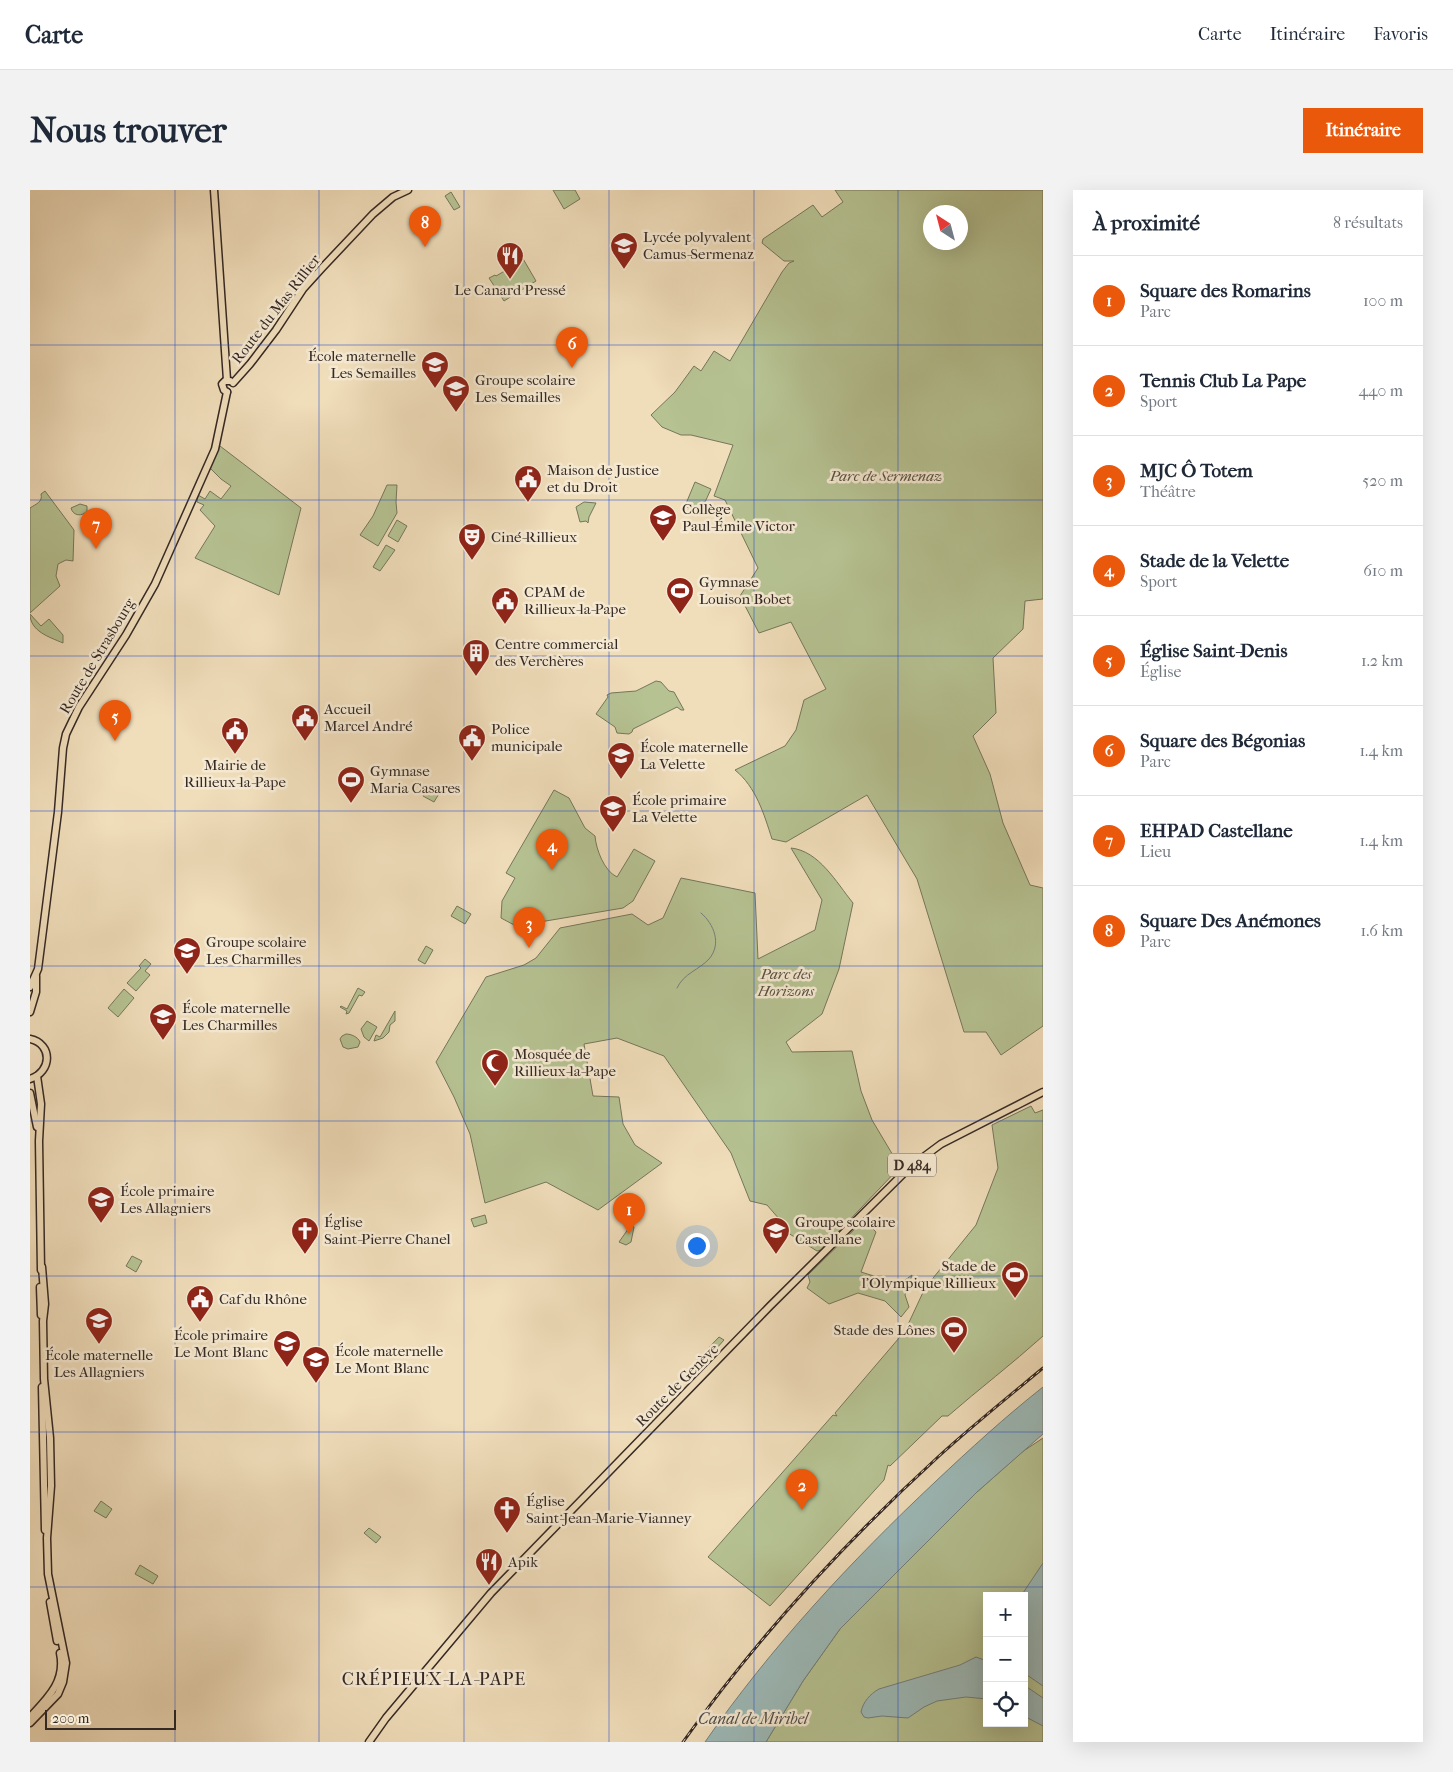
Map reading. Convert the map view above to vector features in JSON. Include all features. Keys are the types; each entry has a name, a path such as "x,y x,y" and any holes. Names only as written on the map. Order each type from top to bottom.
{"main road":[{"path":"214,190 230,382"},
{"name":"Route du Mas Rillier","path":"227,392 233,389 230,382 261,350 303,289 373,214 393,197 409,190"},
{"name":"Route de Strasbourg","path":"30,1012 36,992 36,976 58,812 63,748 66,734 79,707 126,635 155,584 215,449 227,392"},
{"name":"Route de Strasbourg","path":"30,987 36,976"},
{"path":"30,1039 40,1043 47,1054 45,1067 33,1077 41,1104 39,1141 42,1268 40,1297 43,1321 44,1379 50,1438 51,1486 47,1538 48,1574 61,1657 61,1673 57,1686 30,1717"},
{"name":"Route de Genève","path":"369,1742 386,1718 491,1593 770,1306 904,1172 938,1145 1043,1092"},
{"path":"30,1093 39,1141"},
{"path":"30,1723 58,1694 65,1676 66,1663 46,1575 42,1382 44,1379"}],"green space":[{"path":"553,190 575,190 580,199 564,209"},
{"name":"Parc de Sermenaz","path":"835,190 1043,190 1043,599 1025,601 1023,629 993,658 996,713 973,736 990,774 1003,823 1030,885 1043,888 1043,1026 1001,1055 986,1032 964,1032 917,879 867,795 786,842 772,839 754,793 749,784 735,770 785,746 796,730 804,700 826,689 791,622 759,633 740,596 758,568 725,500 714,496 733,445 691,435 681,435 662,427 651,415 675,392 694,366 701,371 714,351 730,361 782,272 789,263 794,261 784,261 762,243 763,239 813,205 822,217 843,202"},
{"path":"451,192 460,207 454,210 445,196"},
{"path":"522,257 536,281 504,301 489,278 515,265 514,262"},
{"path":"220,446 301,508 279,595 195,558 215,526 200,510 204,505 197,502 198,495 205,499 210,491 221,499 231,486 210,468"},
{"path":"695,482 711,489 700,513 685,506"},
{"path":"387,485 397,485 397,513 378,546 360,535 373,516"},
{"path":"45,491 74,530 73,561 66,560 58,564 56,576 60,586 30,613 30,508 40,501 41,494"},
{"path":"584,502 596,503 588,523 586,521 580,522 576,507"},
{"path":"80,504 87,506 87,511 78,515 71,508"},
{"path":"397,520 407,526 398,542 388,536"},
{"path":"386,545 395,550 380,571 373,567"},
{"path":"30,614 41,626 49,619 63,635 63,643 41,633 33,625"},
{"path":"656,681 661,682 669,691 674,692 684,710 677,707 633,729 629,734 617,733 615,727 596,714 608,697 607,695 636,691"},
{"path":"429,786 440,792 434,802 423,796"},
{"path":"554,790 569,798 585,828 595,836 602,859 612,874 617,877 634,849 655,861 633,901 623,908 516,926 501,918 502,901 515,878 506,873"},
{"name":"Parc des Horizons","path":"791,848 801,850 818,861 853,903 839,969 822,1014 786,1042 792,1052 852,1051 861,1091 872,1120 900,1167 821,1250 817,1251 780,1228 780,1220 767,1205 750,1201 731,1153 664,1056 617,1038 584,1044 593,1096 619,1097 623,1124 635,1145 662,1163 598,1210 546,1182 485,1203 470,1134 436,1062 486,977 524,965 536,958 560,928 632,914 648,925 663,918 681,878 755,893 758,959 815,930 822,900"},
{"path":"457,906 471,914 465,924 451,916"},
{"path":"426,946 433,950 425,964 418,960"},
{"path":"145,959 151,964 145,971 150,975 136,991 127,983 141,968 139,966"},
{"path":"358,988 365,992 362,996 359,995 349,1013 346,1014 347,1011 340,1007 347,1009"},
{"path":"124,989 134,998 118,1017 108,1008"},
{"path":"395,1011 395,1021 390,1025 389,1032 383,1038 374,1041 376,1035 380,1037"},
{"path":"367,1021 377,1027 369,1041 364,1037 361,1029"},
{"path":"346,1034 358,1039 360,1042 358,1047 348,1049 343,1047 340,1039"},
{"path":"1031,1106 1035,1113 1043,1110 1043,1336 948,1416 942,1416 890,1466 888,1465 884,1480 770,1606 708,1557 833,1415 837,1416 835,1413 905,1331 925,1288 976,1225 998,1168 992,1125"},
{"path":"485,1215 487,1223 474,1227 471,1219"},
{"path":"864,1220 876,1232 861,1272 901,1283 912,1275 905,1295 909,1307 901,1317 885,1301 858,1293 829,1304 807,1288 810,1282 808,1275"},
{"path":"631,1225 634,1227 631,1242 626,1245 619,1242"},
{"path":"132,1256 142,1261 136,1272 126,1266"},
{"path":"719,1337 724,1340 700,1367 695,1362"},
{"path":"1043,1438 1043,1742 766,1742 803,1681 840,1629 977,1492 1022,1452"},
{"path":"101,1501 112,1509 106,1518 94,1511"},
{"path":"369,1528 381,1537 376,1543 364,1533"},
{"path":"140,1565 158,1576 153,1584 135,1574"}],"water":[{"name":"Canal de Miribel","path":"1043,1387 1043,1434 977,1492 840,1629 803,1681 766,1742 705,1742 757,1672 843,1574 948,1470"},
{"path":"1043,1563 1043,1686 1028,1676 1028,1592 1024,1592"},
{"path":"976,1657 983,1660 983,1699 966,1697 937,1701 908,1718 882,1716 868,1718 864,1717 861,1712 867,1699 879,1689 960,1665"},
{"path":"1028,1688 1043,1698 1043,1726 1028,1718"}],"waterway":[{"path":"677,988 688,975 709,959 715,947 716,941 713,928 701,913"}],"railway":[{"path":"683,1742 711,1703 771,1629 869,1523 938,1457 1043,1368"}],"place":[{"name":"Square Des Anémones","path":"425,247"},
{"name":"Lycée polyvalent Camus-Sermenaz","path":"624,270"},
{"name":"Le Canard Pressé","path":"510,280"},
{"name":"Square des Bégonias","path":"572,368"},
{"name":"École maternelle Les Semailles","path":"435,389"},
{"name":"Groupe scolaire Les Semailles","path":"456,413"},
{"name":"Maison de Justice et du Droit","path":"528,503"},
{"name":"Collège Paul-Émile Victor","path":"663,542"},
{"name":"EHPAD Castellane","path":"96,549"},
{"name":"Ciné-Rillieux","path":"472,561"},
{"name":"Gymnase Louison Bobet","path":"680,615"},
{"name":"CPAM de Rillieux-la-Pape","path":"505,625"},
{"name":"Centre commercial des Verchères","path":"476,677"},
{"name":"Église Saint-Denis","path":"115,741"},
{"name":"Accueil Marcel André","path":"305,742"},
{"name":"Mairie de Rillieux-la-Pape","path":"235,755"},
{"name":"Police municipale","path":"472,762"},
{"name":"École maternelle La Velette","path":"621,780"},
{"name":"Gymnase Maria Casares","path":"351,804"},
{"name":"École primaire La Velette","path":"613,833"},
{"name":"Stade de la Velette","path":"552,870"},
{"name":"MJC Ô Totem","path":"529,948"},
{"name":"Groupe scolaire Les Charmilles","path":"187,975"},
{"name":"École maternelle Les Charmilles","path":"163,1041"},
{"name":"Mosquée de Rillieux-la-Pape","path":"495,1087"},
{"name":"École primaire Les Allagniers","path":"101,1224"},
{"name":"Square des Romarins","path":"629,1234"},
{"name":"Église Saint-Pierre Chanel","path":"305,1255"},
{"name":"Groupe scolaire Castellane","path":"776,1255"},
{"name":"Stade de l'Olympique Rillieux","path":"1015,1299"},
{"name":"Caf du Rhône","path":"200,1323"},
{"name":"École maternelle Les Allagniers","path":"99,1345"},
{"name":"Stade des Lônes","path":"954,1354"},
{"name":"École primaire Le Mont Blanc","path":"287,1368"},
{"name":"École maternelle Le Mont Blanc","path":"316,1384"},
{"name":"Tennis Club La Pape","path":"802,1510"},
{"name":"Église Saint-Jean-Marie-Vianney","path":"507,1534"},
{"name":"Apik","path":"489,1586"}],"district":[{"name":"CRÉPIEUX-LA-PAPE","path":"434,1679"}]}
